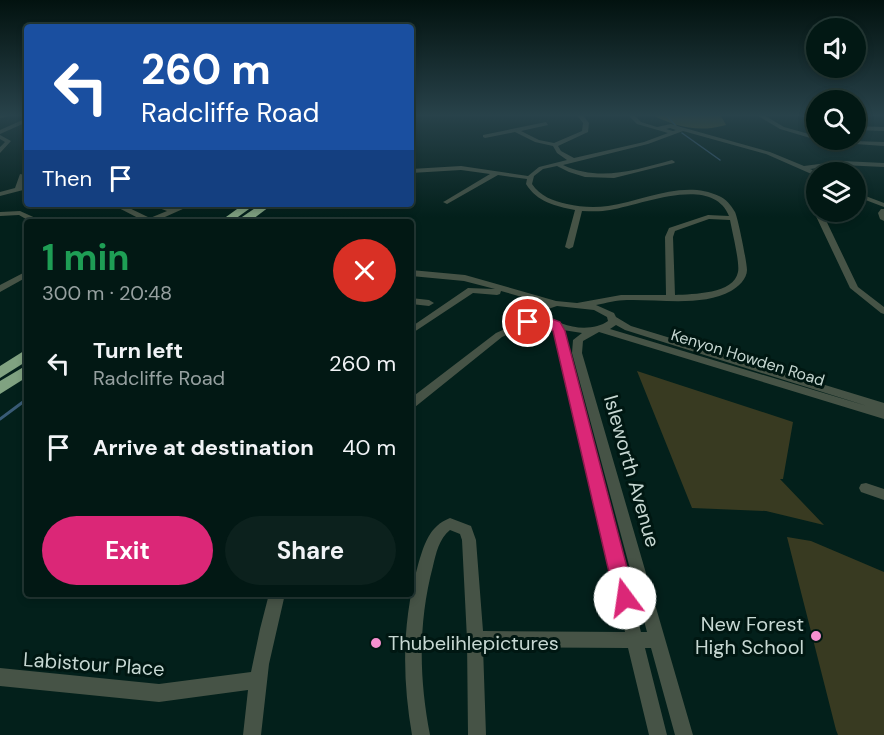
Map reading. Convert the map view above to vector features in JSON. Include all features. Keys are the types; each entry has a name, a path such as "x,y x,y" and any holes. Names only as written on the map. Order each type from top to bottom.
{"highway":[{"path":"228,219 246,207"},
{"path":"246,219 264,207"},
{"path":"0,373 24,356"},
{"path":"0,389 24,372"}],"street":[{"path":"557,148 572,160"},
{"path":"414,273 451,276 557,303 580,306 632,297 719,293 734,287 741,280 743,271 733,218 729,208 721,201 687,192 669,193 611,208 579,208 558,204 538,195 530,186 530,178 536,171 623,148"},
{"path":"752,148 804,168 848,162 884,165"},
{"path":"557,164 578,174 601,178 672,162"},
{"path":"414,171 453,167 530,178"},
{"path":"447,202 497,173"},
{"path":"18,190 22,175"},
{"path":"0,194 24,188"},
{"path":"866,199 884,206"},
{"path":"122,207 145,219"},
{"path":"162,207 175,211"},
{"path":"158,219 184,207"},
{"path":"569,247 579,208"},
{"path":"884,211 884,219"},
{"path":"0,214 20,213 31,219"},
{"path":"671,297 669,237 672,230 708,217 733,218"},
{"path":"823,222 854,288 884,311"},
{"path":"0,289 24,276"},
{"path":"451,276 497,292 546,318"},
{"path":"414,329 471,291 497,292"},
{"path":"598,330 609,327 615,302 632,297"},
{"path":"414,301 429,303"},
{"path":"546,318 544,307 557,303"},
{"name":"Kenyon Howden Road","path":"580,306 611,316 628,328 884,416"},
{"path":"414,403 492,340 528,322 546,318"},
{"name":"Kenyon Howden Road","path":"546,318 884,407"},
{"name":"Isleworth Avenue","path":"546,318 560,335 658,735"},
{"name":"Isleworth Avenue","path":"598,330 578,340 577,353 684,735"},
{"path":"866,488 884,495"},
{"path":"421,735 413,671 414,616 430,551 440,529 450,524 465,530 469,540 475,639 477,735"},
{"path":"252,735 257,680 265,633 276,597"},
{"path":"475,639 657,640"},
{"name":"Labistour Place","path":"0,677 159,693 257,680"}],"green space":[{"path":"637,371 793,422 783,479 780,479 824,525 766,511 692,508"},
{"path":"787,537 811,541 884,572 884,735 838,735"}],"waterway":[{"path":"704,148 720,160"},
{"path":"0,419 24,401"}],"place":[{"name":"New Forest High School","path":"816,636"},
{"name":"Thubelihlepictures","path":"376,643"}],"route":[{"path":"528,322 547,321 555,325 559,331 625,598"}]}
